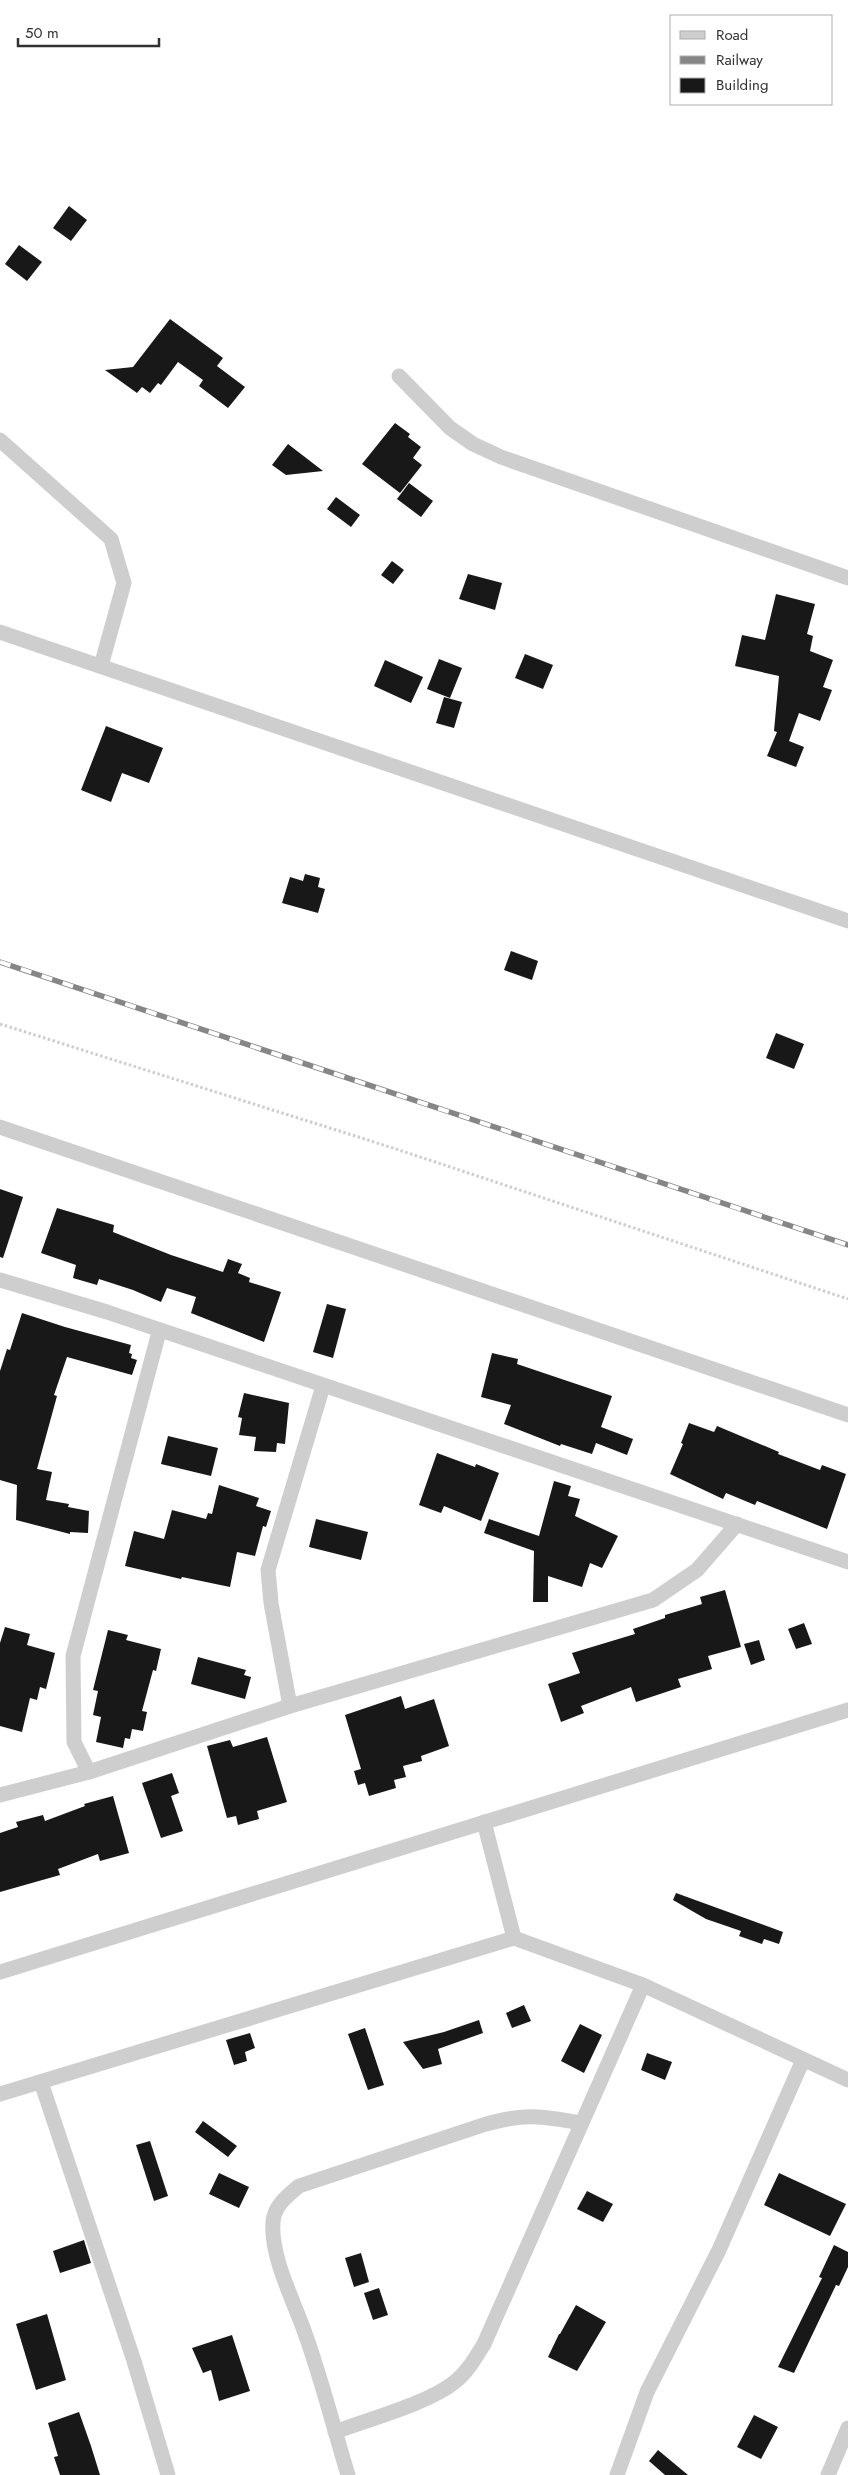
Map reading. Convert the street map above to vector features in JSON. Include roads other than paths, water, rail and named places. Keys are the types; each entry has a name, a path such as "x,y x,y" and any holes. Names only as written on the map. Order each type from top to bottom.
{"street":[{"path":"399,376 450,428 473,444 501,457 848,578"},
{"path":"0,440 111,539 124,583 101,666"},
{"path":"0,632 848,921"},
{"path":"0,1127 848,1415"},
{"path":"0,1280 107,1312 159,1332 848,1562"},
{"path":"89,1772 74,1742 73,1656 159,1332"},
{"path":"290,1706 271,1603 268,1570 324,1386"},
{"path":"0,1796 89,1772 290,1706 653,1600 697,1570 737,1524"},
{"path":"0,1972 848,1710"},
{"path":"484,1822 514,1938"},
{"path":"0,2094 514,1938 643,1986 848,2080"},
{"path":"335,2432 436,2394 456,2381 473,2362 484,2344 643,1986"},
{"path":"617,2475 647,2392 718,2250 803,2060"},
{"path":"41,2082 131,2352 168,2475"},
{"path":"348,2475 307,2337 279,2259 273,2236 273,2221 278,2206 299,2186 510,2117 537,2115 581,2123"},
{"path":"828,2475 848,2428"}],"railway":[{"path":"0,962 848,1245"}]}
